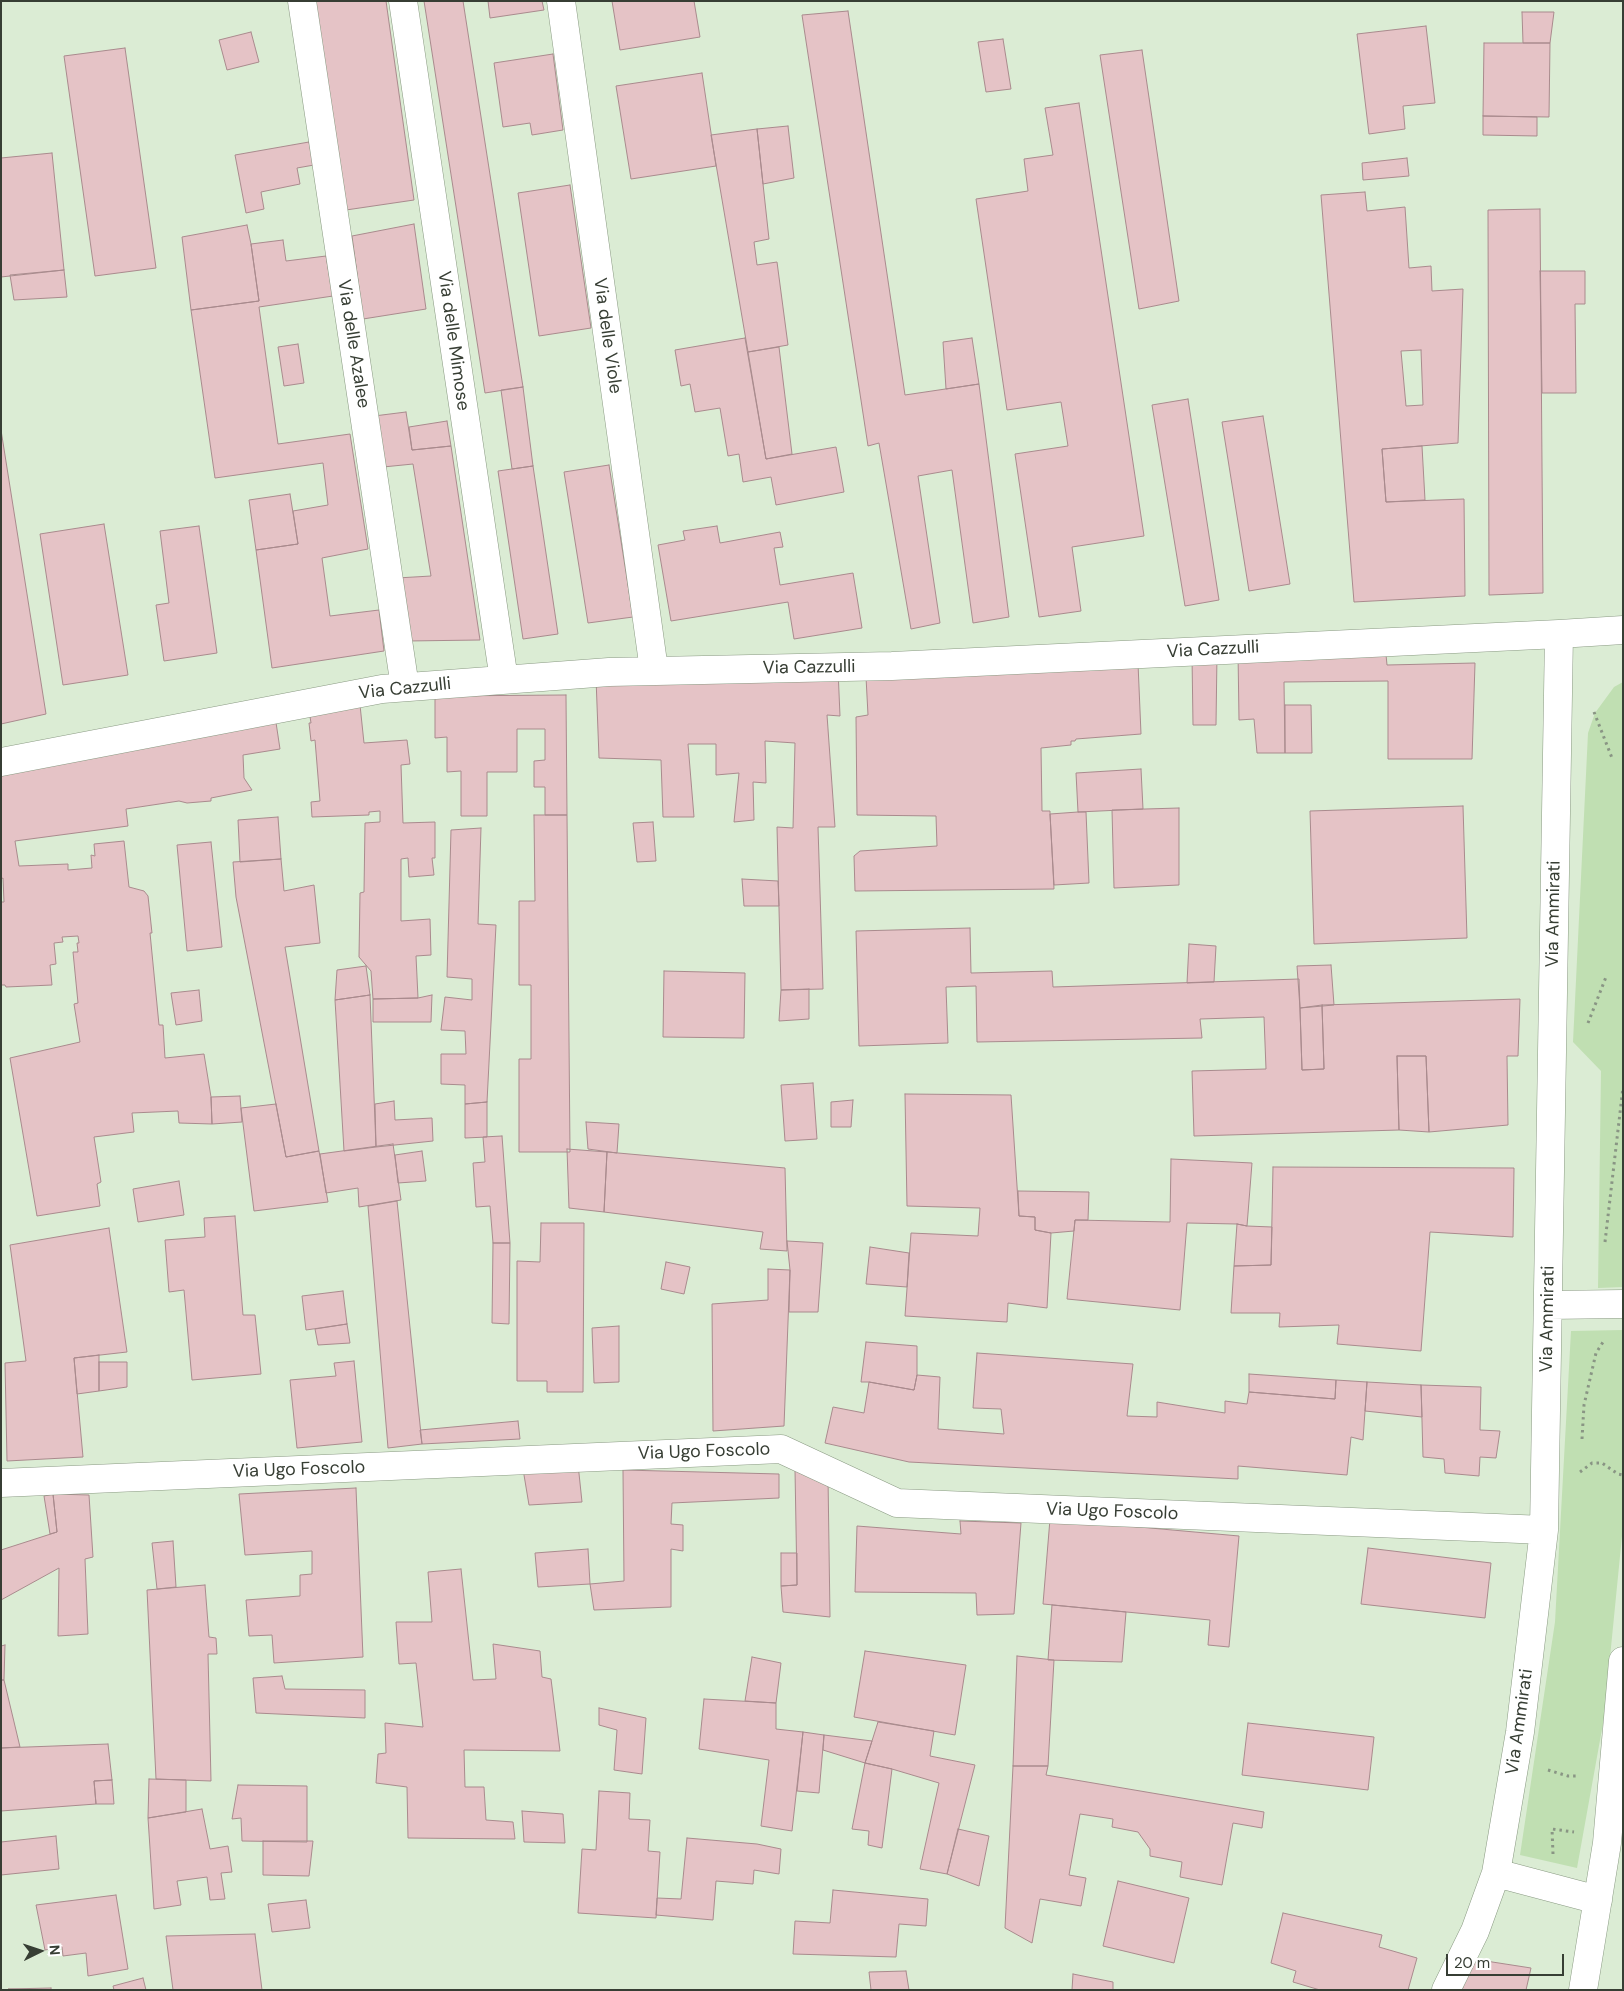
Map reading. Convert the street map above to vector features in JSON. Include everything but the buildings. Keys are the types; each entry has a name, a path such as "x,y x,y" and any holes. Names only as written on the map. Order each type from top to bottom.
{"street":[{"name":"Via delle Azalee","path":"302,1 405,688"},
{"name":"Via delle Mimose","path":"403,1 504,680"},
{"name":"Via delle Viole","path":"561,1 654,670"},
{"name":"Via Cazzulli","path":"1,762 382,689 654,670 892,666 1623,630"},
{"name":"Via Ammirati","path":"1446,1990 1475,1931 1496,1873 1520,1732 1544,1530 1559,634"},
{"path":"1548,1305 1623,1304"},
{"name":"Via Ugo Foscolo","path":"1,1483 781,1449 897,1503 1544,1530"},
{"path":"1583,1990 1607,1843 1623,1661"},
{"path":"1496,1873 1598,1900"}],"path":[{"path":"1593,710 1612,758"},
{"path":"1585,1030 1606,977"},
{"path":"1605,1242 1623,1087"},
{"path":"1582,1441 1584,1405 1596,1353 1608,1333"},
{"path":"1576,1471 1576,1475 1592,1463 1602,1464 1618,1474 1623,1474"},
{"path":"1545,1769 1568,1776 1579,1776"},
{"path":"1552,1860 1554,1846 1552,1829 1580,1833"}],"green space":[{"path":"1623,682 1623,1287 1598,1288 1601,1071 1573,1042 1588,733 1595,713 1614,687"},
{"path":"1623,1330 1622,1536 1604,1718 1577,1868 1520,1855 1555,1622 1571,1331"}]}
